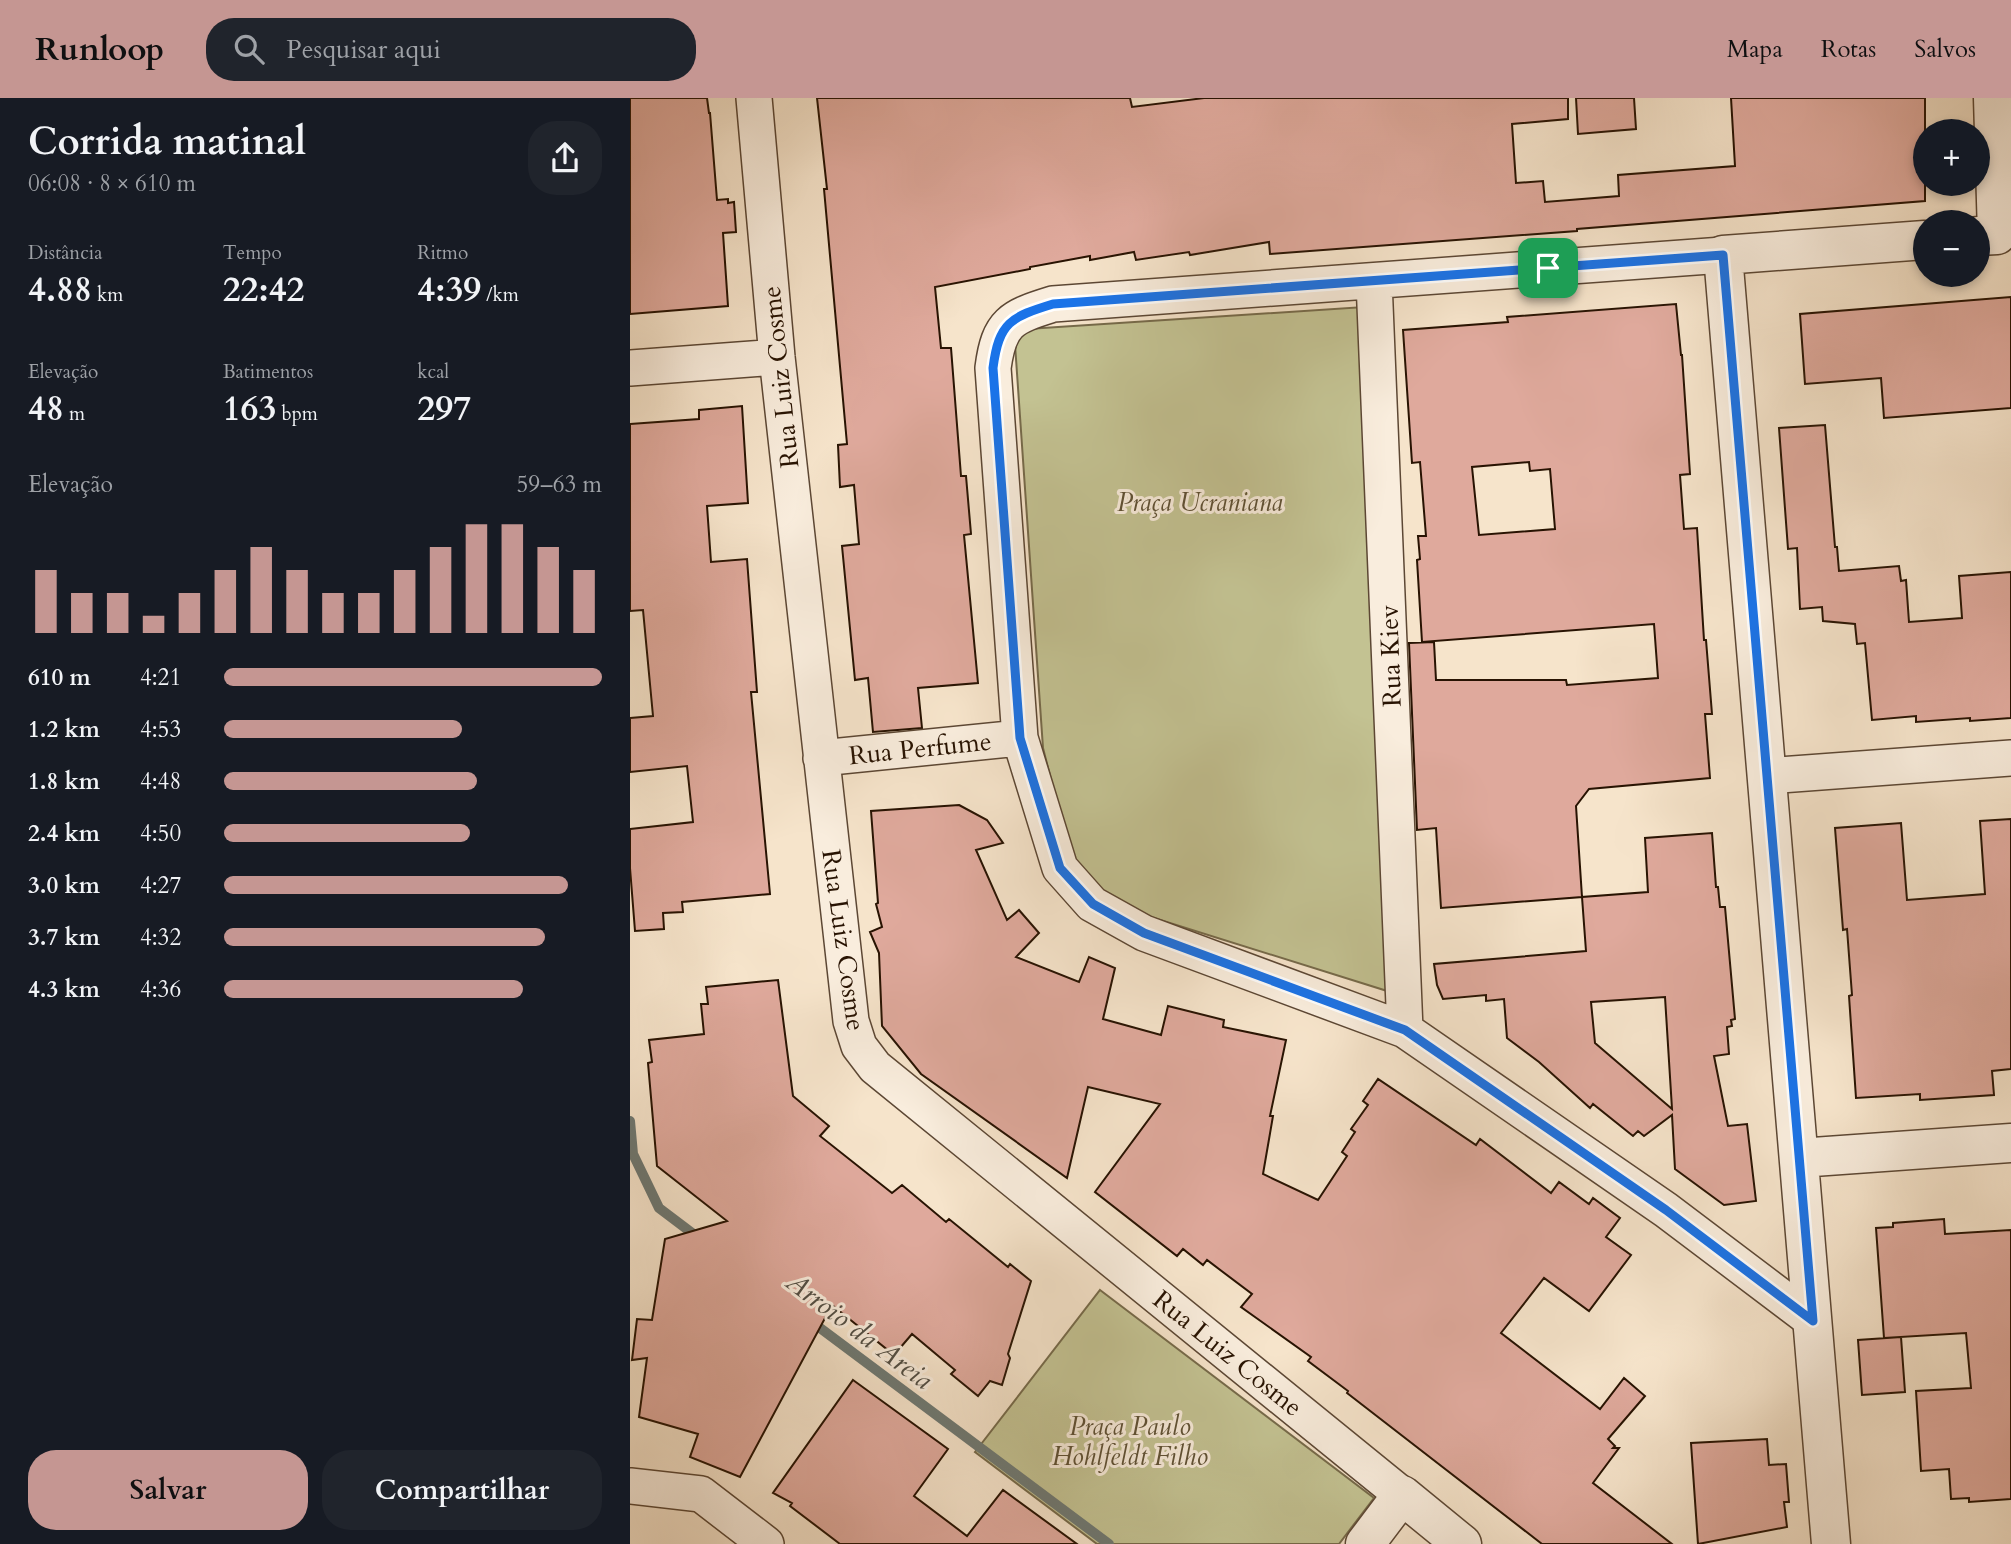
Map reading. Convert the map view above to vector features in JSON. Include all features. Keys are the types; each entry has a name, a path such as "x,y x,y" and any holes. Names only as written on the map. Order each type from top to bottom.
{"street":[{"name":"Rua Luiz Cosme","path":"754,98 777,357 850,1021 859,1046 875,1067 1461,1544"},
{"path":"1988,210 1993,98"},
{"path":"1813,1321 1666,1210 1405,1030 1144,933 1093,904 1060,868 1020,738 993,368 996,345 1007,324 1029,311 1053,304 1913,241"},
{"path":"1723,255 1831,1544"},
{"name":"Rua Kiev","path":"1374,281 1405,1030"},
{"path":"630,368 777,357"},
{"name":"Rua Perfume","path":"821,758 1020,738"},
{"path":"1766,776 2011,758"},
{"path":"1799,1158 2011,1143"},
{"path":"630,1486 701,1494 766,1544"},
{"path":"1365,1544 1402,1495"}],"green space":[{"name":"Praça Ucraniana","path":"1364,307 1400,995 1138,913 1092,887 1072,862 1043,748 1014,330"},
{"name":"Praça Paulo Hohlfeldt Filho","path":"1100,1290 1374,1498 1339,1544 1097,1544 975,1452"}],"building":[{"path":"630,98 707,98 717,200 728,199 728,203 734,202 736,232 723,233 728,306 630,314"},
{"path":"817,98 1130,98 1132,107 1204,98 1568,98 1568,119 1512,124 1516,183 1543,181 1545,202 1619,196 1618,175 1735,166 1731,98 1925,98 1925,119 1913,119 1913,196 1925,196 1925,201 1270,254 1269,242 1190,255 1189,252 1136,260 1134,252 1090,260 1090,256 935,287 941,348 951,348 961,476 966,476 971,534 964,535 978,683 918,688 922,728 873,732 868,678 855,680 842,546 859,544 854,485 840,487 838,445 847,444 824,189 827,189"},
{"path":"1576,98 1634,98 1636,129 1578,134"},
{"path":"2011,297 2011,408 1884,418 1881,378 1805,384 1800,314"},
{"path":"1676,304 1690,474 1680,475 1684,529 1697,528 1712,714 1705,714 1710,778 1589,789 1576,806 1582,897 1441,908 1436,828 1417,830 1409,643 1434,642 1436,680 1566,680 1567,685 1658,678 1654,624 1422,642 1417,560 1420,559 1418,536 1426,536 1420,462 1412,463 1403,330 1508,322 1507,317","holes":["1529,462 1530,471 1550,469 1555,529 1479,535 1472,467"]},
{"path":"742,406 748,503 707,506 711,562 747,559 757,692 751,692 770,894 682,902 683,912 663,913 664,929 635,931 630,829 693,822 687,766 630,772 630,718 653,716 643,610 630,611 630,424 699,419 699,410"},
{"path":"1825,425 1839,571 1899,566 1901,581 1906,580 1909,622 1962,618 1959,576 2011,572 2011,718 1916,722 1916,716 1872,720 1865,643 1857,644 1855,624 1823,621 1822,607 1800,609 1797,548 1788,549 1779,428"},
{"path":"959,805 987,820 1003,843 976,850 1007,920 1019,910 1039,933 1016,957 1079,982 1089,957 1115,968 1103,1019 1161,1035 1168,1006 1224,1020 1223,1027 1286,1040 1270,1116 1273,1116 1263,1174 1318,1200 1347,1156 1342,1152 1355,1132 1351,1129 1368,1105 1363,1101 1378,1079 1476,1145 1480,1139 1551,1193 1559,1182 1589,1204 1593,1198 1620,1218 1606,1237 1631,1255 1589,1311 1544,1278 1501,1333 1600,1409 1624,1378 1645,1396 1608,1439 1615,1446 1613,1448 1619,1448 1593,1483 1672,1544 1542,1544 1347,1393 1348,1391 1308,1361 1311,1357 1241,1307 1252,1294 1207,1260 1203,1265 1183,1249 1177,1256 1095,1192 1160,1104 1088,1087 1067,1178 921,1074 882,1026 879,953 870,932 882,927 876,904 871,811"},
{"path":"2011,819 2011,1069 1992,1071 1994,1095 1920,1100 1920,1094 1856,1098 1847,929 1843,930 1835,828 1901,823 1907,900 1985,894 1980,821"},
{"path":"1712,833 1716,887 1720,907 1725,907 1735,1019 1731,1020 1732,1026 1727,1027 1729,1054 1714,1056 1728,1126 1747,1124 1756,1201 1724,1205 1675,1169 1672,1115 1644,1136 1638,1131 1633,1136 1593,1104 1590,1108 1539,1062 1507,1038 1504,999 1486,1001 1486,995 1443,999 1437,985 1434,964 1586,951 1582,897 1648,892 1645,838","holes":["1665,997 1672,1109 1595,1043 1591,1002"]},
{"path":"778,980 793,1096 829,1126 820,1136 892,1193 902,1185 946,1222 949,1219 1008,1267 1010,1264 1031,1281 1008,1354 1010,1358 1002,1385 990,1381 978,1396 951,1374 955,1370 912,1334 894,1355 832,1305 740,1477 690,1457 698,1434 639,1417 647,1358 632,1360 637,1319 652,1320 665,1239 727,1221 657,1166 648,1063 652,1062 649,1040 704,1034 701,1004 708,1004 706,987"},
{"path":"1944,1219 1945,1234 2011,1230 2011,1499 1969,1502 1969,1498 1951,1499 1949,1469 1921,1471 1916,1391 1971,1388 1966,1333 1884,1338 1876,1228 1893,1227 1893,1223"},
{"path":"1901,1337 1905,1392 1862,1395 1858,1340"},
{"path":"853,1380 948,1449 914,1496 967,1536 1003,1490 1077,1544 840,1544 790,1506 792,1503 773,1493"},
{"path":"1767,1439 1769,1465 1786,1464 1789,1502 1784,1502 1787,1527 1698,1544 1691,1443"}],"waterway":[{"name":"Arroio da Areia","path":"630,1121 633,1154 659,1208 700,1239"},
{"name":"Arroio da Areia","path":"808,1319 1109,1544"}],"route":[{"path":"1723,255 1813,1321 1666,1210 1405,1030 1144,933 1093,904 1060,868 1020,738 993,368 996,345 1007,324 1029,311 1053,304 1548,268 1723,255"}]}
